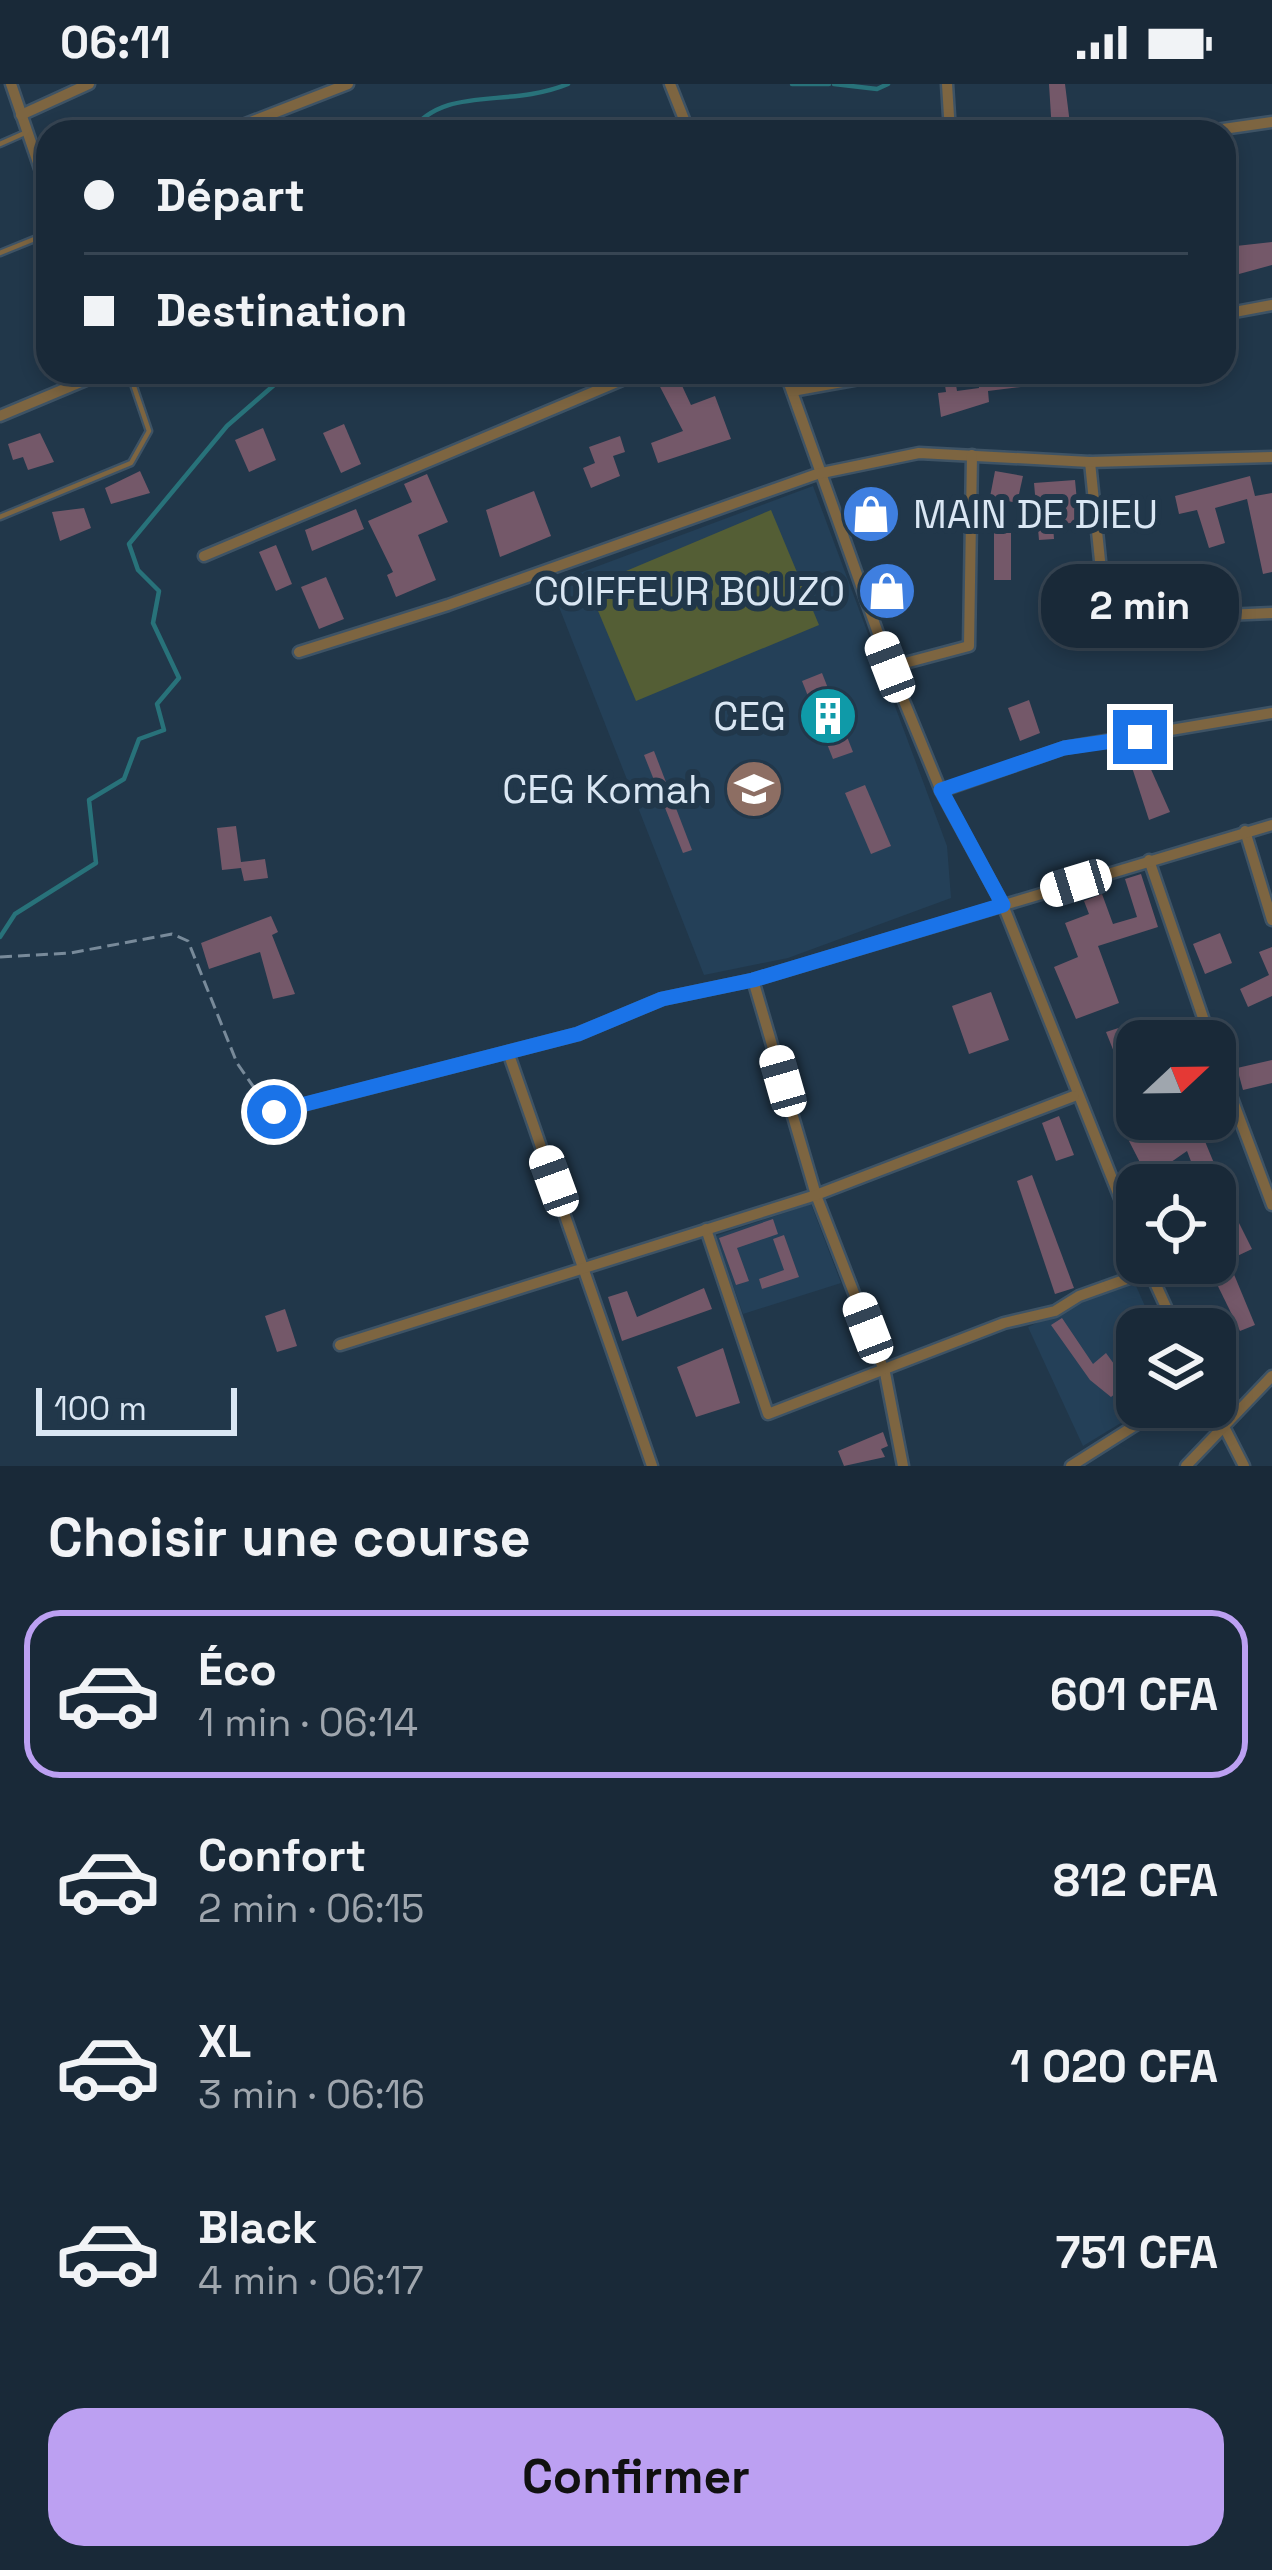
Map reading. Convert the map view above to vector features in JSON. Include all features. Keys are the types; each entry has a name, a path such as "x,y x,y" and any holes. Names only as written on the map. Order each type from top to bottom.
{"street":[{"path":"11,84 36,154"},
{"path":"21,115 89,84"},
{"path":"256,120 348,84"},
{"path":"670,84 684,120"},
{"path":"946,84 949,120"},
{"path":"1236,127 1272,122"},
{"path":"1236,312 1272,305"},
{"path":"0,416 76,384"},
{"path":"204,556 612,384"},
{"path":"789,384 817,474 890,667 941,790 1003,905 1074,1096 1116,1193"},
{"path":"792,391 831,384"},
{"path":"299,652 448,605 817,474 919,453 1090,462 1272,458"},
{"path":"890,667 970,646 973,455"},
{"path":"1090,462 1106,620 1272,613"},
{"path":"941,790 1064,748 1272,713"},
{"path":"274,1112 578,1034 662,999 753,980 1272,825"},
{"path":"1245,831 1272,920"},
{"path":"1149,860 1204,1020"},
{"path":"753,980 815,1195 885,1373 903,1466"},
{"path":"508,1052 652,1466"},
{"path":"340,1345 815,1195 1074,1096"},
{"path":"1236,1109 1272,1205"},
{"path":"706,1229 768,1414 885,1373 1116,1280"},
{"path":"1236,1412 1272,1376"},
{"path":"1071,1466 1131,1428"},
{"path":"1186,1466 1220,1428"},
{"path":"1225,1428 1244,1466"}],"lane":[{"path":"0,143 27,132"},
{"path":"0,253 36,238"},
{"path":"0,517 130,463 149,431 133,384"}],"path":[{"path":"0,956 70,953 172,934 188,941 237,1064 254,1093 274,1112"}],"shaded area":[{"name":"CEG Komah","path":"813,486 947,846 951,898 788,958 704,975 550,584"},
{"path":"811,1204 841,1283 743,1314 716,1236"},
{"path":"1122,1284 1135,1284 1146,1308 1116,1308 1116,1426 1083,1446 1028,1327"}],"green space":[{"path":"771,510 819,625 636,701 588,587"}],"building":[{"path":"1049,84 1065,84 1070,120 1051,120"},
{"path":"1272,242 1272,265 1239,274 1236,246"},
{"path":"659,384 681,384 691,405 715,396 731,439 658,463 651,443 683,431"},
{"path":"945,384 956,384 957,391 979,388 978,384 1021,387 988,391 989,402 941,417 938,393 946,392"},
{"path":"344,424 361,464 341,473 323,433"},
{"path":"263,428 276,460 249,472 235,440"},
{"path":"40,433 54,462 28,470 23,457 13,460 8,444"},
{"path":"620,436 625,452 613,456 620,476 591,488 583,468 595,463 589,447"},
{"path":"140,471 150,493 111,504 105,488"},
{"path":"995,471 1023,476 1017,503 990,497"},
{"path":"427,474 448,522 418,535 436,580 396,597 387,575 393,572 368,521 412,502 404,484"},
{"path":"1250,476 1255,496 1272,493 1272,572 1263,574 1247,499 1215,508 1225,543 1209,548 1197,510 1179,514 1175,496"},
{"path":"1075,480 1079,522 1053,525 1054,539 1039,540 1034,483"},
{"path":"534,491 551,536 500,557 486,510"},
{"path":"84,508 91,528 60,541 52,512"},
{"path":"356,509 364,529 312,551 305,530"},
{"path":"994,533 1011,533 1011,580 994,580"},
{"path":"276,545 292,584 276,591 259,552"},
{"path":"326,577 344,619 319,629 301,587"},
{"name":"CEG","path":"822,673 853,752 833,759 802,681"},
{"path":"1029,700 1040,733 1020,741 1008,708"},
{"path":"1141,747 1170,812 1149,820 1127,752"},
{"path":"654,751 692,850 683,853 644,755"},
{"path":"865,785 891,846 871,854 845,793"},
{"path":"236,826 241,862 265,859 268,878 244,881 241,868 222,870 217,828"},
{"path":"1141,874 1158,927 1098,946 1119,1003 1076,1019 1054,967 1078,957 1065,923 1089,914 1084,901 1102,894 1113,924 1137,917 1125,879"},
{"path":"271,916 278,932 272,935 295,994 273,999 260,952 209,969 201,943"},
{"path":"1220,933 1232,963 1205,974 1193,944"},
{"path":"1272,947 1272,996 1248,1007 1240,989 1269,975 1259,952"},
{"path":"991,992 1009,1040 969,1054 952,1006"},
{"path":"1116,1029 1116,1057 1106,1032"},
{"path":"1272,1060 1272,1083 1243,1090 1237,1068"},
{"path":"1059,1116 1074,1155 1056,1161 1042,1123"},
{"path":"1204,1140 1214,1164 1192,1164 1187,1151 1168,1164 1141,1164 1129,1141"},
{"path":"1032,1175 1074,1288 1055,1294 1017,1181"},
{"path":"1236,1217 1252,1249 1236,1257"},
{"path":"773,1219 778,1234 737,1248 749,1281 736,1285 719,1238"},
{"path":"784,1235 799,1277 762,1289 759,1279 784,1270 773,1239"},
{"path":"1236,1279 1255,1325 1240,1331 1236,1308 1229,1308 1217,1284 1236,1284"},
{"path":"704,1288 712,1309 622,1341 608,1297 627,1291 637,1317"},
{"path":"285,1309 297,1346 277,1352 265,1316"},
{"path":"1062,1318 1093,1364 1106,1353 1116,1367 1116,1393 1111,1397 1090,1380 1051,1325"},
{"path":"723,1348 740,1403 696,1417 677,1367"},
{"path":"883,1432 888,1446 881,1449 885,1457 844,1466 838,1451"}],"waterway":[{"path":"422,120 460,102 568,84"},
{"path":"792,84 829,84"},
{"path":"834,84 877,89 888,84"},
{"path":"0,937 15,914 96,863 89,800 124,779 139,739 164,730 157,704 179,678 153,623 159,591 138,570 129,544 227,426 275,384"}],"place":[{"name":"MAIN DE DIEU","path":"871,514"},
{"name":"COIFFEUR BOUZO","path":"887,591"},
{"name":"CEG","path":"828,716"},
{"name":"CEG Komah","path":"754,789"}],"route":[{"path":"274,1112 578,1034 662,999 753,980 1003,905 941,790 1064,748 1140,737"}]}
